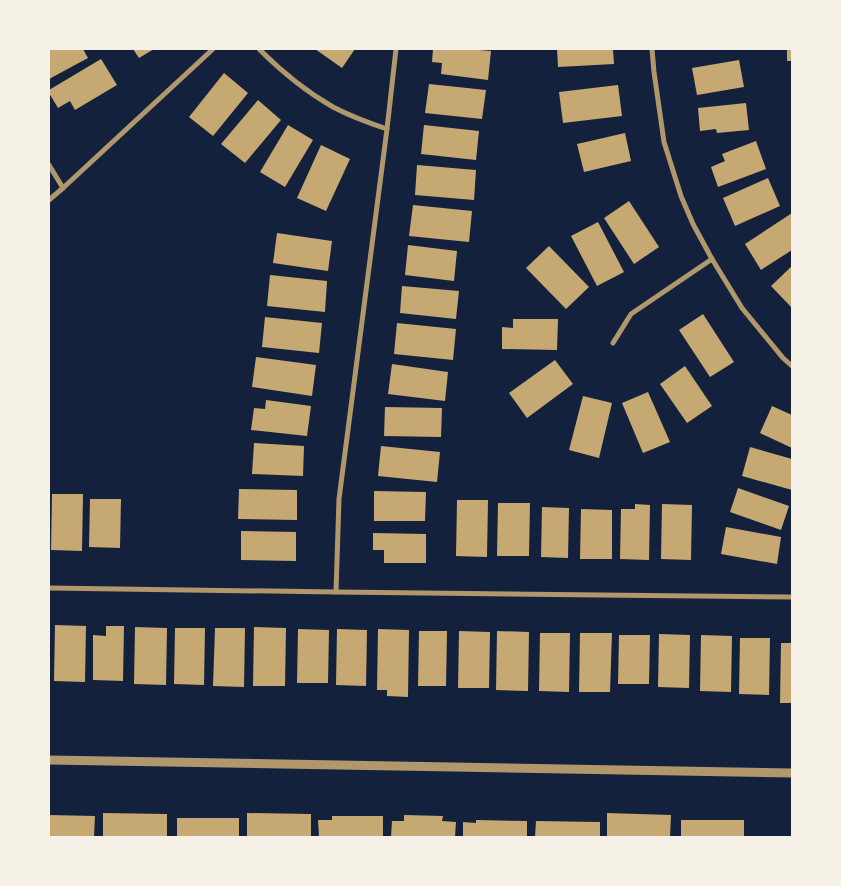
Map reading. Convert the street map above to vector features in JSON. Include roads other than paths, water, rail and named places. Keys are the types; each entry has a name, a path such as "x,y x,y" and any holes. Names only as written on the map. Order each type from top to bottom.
{"street":[{"path":"49,200 213,49"},
{"path":"259,49 297,83 326,102 348,114 387,129"},
{"path":"336,592 339,499 396,49"},
{"path":"652,49 664,142 681,196 693,224 712,260 742,308 783,358 792,366"},
{"path":"49,165 63,188"},
{"path":"613,343 631,314 712,260"},
{"path":"49,588 792,597"},
{"path":"49,760 792,773"}]}
